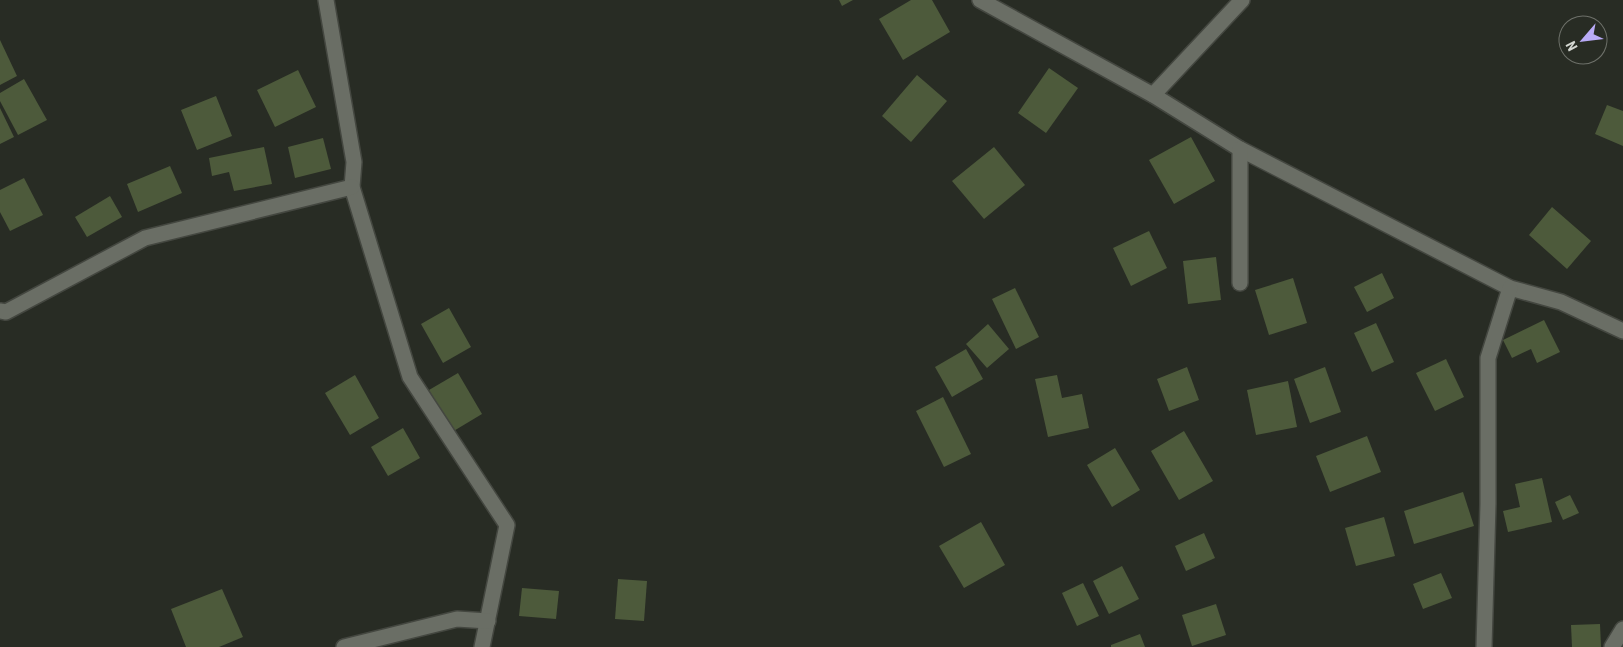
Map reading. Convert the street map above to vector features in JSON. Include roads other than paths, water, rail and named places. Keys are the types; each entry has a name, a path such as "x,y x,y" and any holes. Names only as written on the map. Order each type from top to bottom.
{"street":[{"path":"326,0 354,162 352,187 410,377 506,525 482,647"},
{"path":"980,0 1153,95 1240,149 1510,288 1561,302 1623,331"},
{"path":"1153,95 1242,0"},
{"path":"1240,149 1240,283"},
{"path":"0,311 6,312 145,238 352,187"},
{"path":"1484,647 1488,504 1488,358 1510,288"},
{"path":"344,647 458,618 488,621"},
{"path":"1612,647 1623,628"}]}
